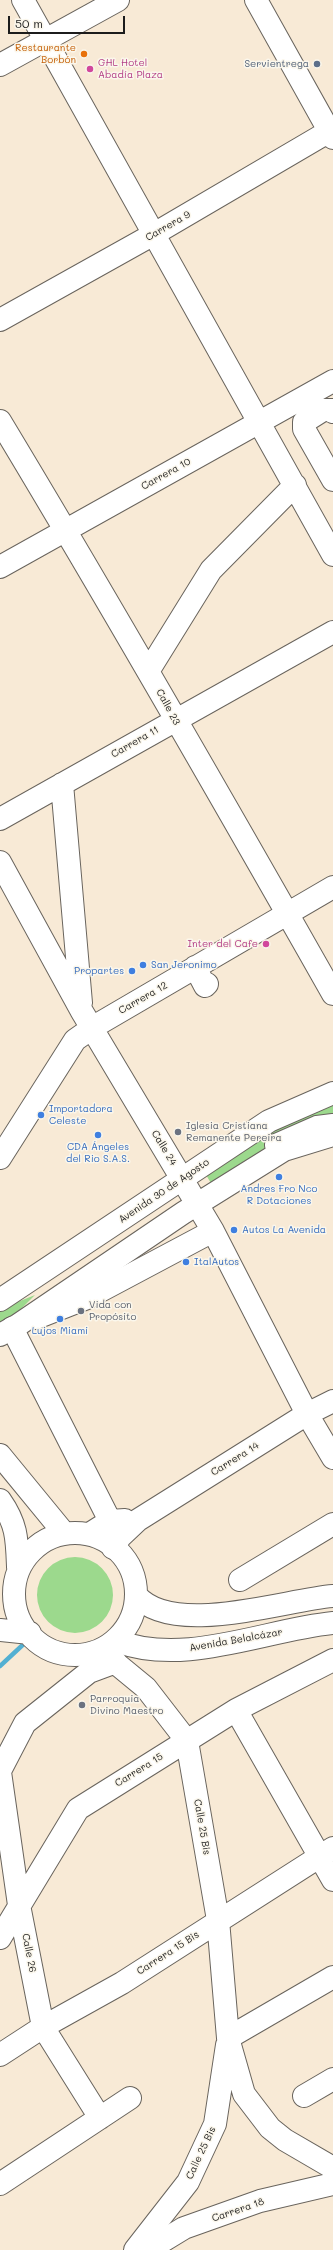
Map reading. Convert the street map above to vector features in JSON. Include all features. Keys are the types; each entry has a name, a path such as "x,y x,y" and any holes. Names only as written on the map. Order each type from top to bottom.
{"street":[{"path":"23,0 47,39 154,234 295,485 328,532 333,555"},
{"path":"0,65 118,0"},
{"path":"256,0 332,133"},
{"name":"Carrera 9","path":"0,320 332,133"},
{"path":"258,420 333,375"},
{"path":"0,558 64,527 258,420 333,381"},
{"path":"333,412 332,410 323,410 304,422 304,429 333,480"},
{"name":"Calle 23","path":"0,421 149,670 175,719 333,994"},
{"path":"149,670 211,570 295,485"},
{"path":"0,567 64,527"},
{"name":"Carrera 11","path":"0,819 175,719 333,632"},
{"path":"62,784 87,1019"},
{"name":"Calle 24","path":"0,862 87,1019 190,1191 307,1414 333,1458"},
{"name":"Carrera 12","path":"0,1158 87,1019 201,976 287,912 333,887"},
{"name":"Avenida 30 de Agosto","path":"8,1328 190,1191 269,1121 333,1093"},
{"path":"190,1191 273,1128 333,1104"},
{"path":"0,1309 190,1191 280,1142 317,1127 333,1125"},
{"name":"Avenida 30 de Agosto","path":"0,1300 190,1191 284,1150 333,1135"},
{"path":"110,1521 8,1328 87,1298 212,1231"},
{"name":"Carrera 14","path":"113,1548 120,1536 138,1520 307,1414 333,1401"},
{"path":"0,1455 64,1533"},
{"path":"0,1500 12,1517 17,1534 18,1608 30,1633 46,1648 60,1653 85,1655 111,1652 131,1620 136,1595 130,1570 113,1548 91,1533"},
{"path":"0,1599 36,1546 54,1535 64,1533 91,1533 110,1521 138,1520"},
{"path":"240,1580 333,1524"},
{"path":"136,1595 142,1602 154,1609 170,1614 200,1616 225,1614 333,1596"},
{"name":"Avenida Belalcázar","path":"111,1652 132,1647 172,1650 211,1646 333,1623"},
{"path":"0,1630 30,1633"},
{"name":"Calle 25 Bis","path":"111,1652 146,1688 187,1741 218,1920 228,2038 244,2094 270,2128 285,2140 333,2168"},
{"name":"Calle 26","path":"100,2118 43,2027 20,1905 0,1771 8,1752 25,1723 89,1672 111,1652"},
{"name":"Carrera 15","path":"0,1938 78,1809 236,1710 333,1660"},
{"path":"236,1710 326,1851 333,1880"},
{"name":"Carrera 15 Bis","path":"0,2055 43,2027 122,1983 326,1851"},
{"path":"228,2038 333,1977"},
{"name":"Calle 25 Bis","path":"134,2250 188,2182 215,2124 228,2038"},
{"path":"304,2096 333,2078"},
{"path":"0,2184 130,2098"},
{"name":"Carrera 18","path":"148,2250 191,2226 260,2202 333,2184"}],"green space":[{"path":"333,1104 333,1125 212,1185 205,1173 273,1128"},
{"path":"35,1295 13,1317 0,1324 0,1309"},
{"path":"68,1557 82,1557 96,1563 107,1574 113,1588 113,1602 110,1610 102,1622 96,1627 82,1633 68,1633 54,1627 43,1616 37,1602 37,1588 43,1574 54,1563"}],"waterway":[{"path":"0,1666 28,1640"}],"place":[{"name":"Restaurante Borbón","path":"84,54"},
{"name":"Servientrega","path":"317,64"},
{"name":"GHL Hotel Abadía Plaza","path":"90,69"},
{"name":"Inter del Cafe","path":"266,944"},
{"name":"San Jeronimo","path":"143,965"},
{"name":"Propartes","path":"132,971"},
{"name":"Importadora Celeste","path":"41,1115"},
{"name":"Iglesia Cristiana Remanente Pereira","path":"178,1132"},
{"name":"CDA Ángeles del Rio S.A.S.","path":"98,1135"},
{"name":"Andres Fro Nco R Dotaciones","path":"279,1177"},
{"name":"Autos La Avenida","path":"234,1230"},
{"name":"ItalAutos","path":"186,1262"},
{"name":"Vida con Propósito","path":"81,1311"},
{"name":"Lujos Miami","path":"60,1319"},
{"name":"Parroquia Divino Maestro","path":"82,1705"}]}
